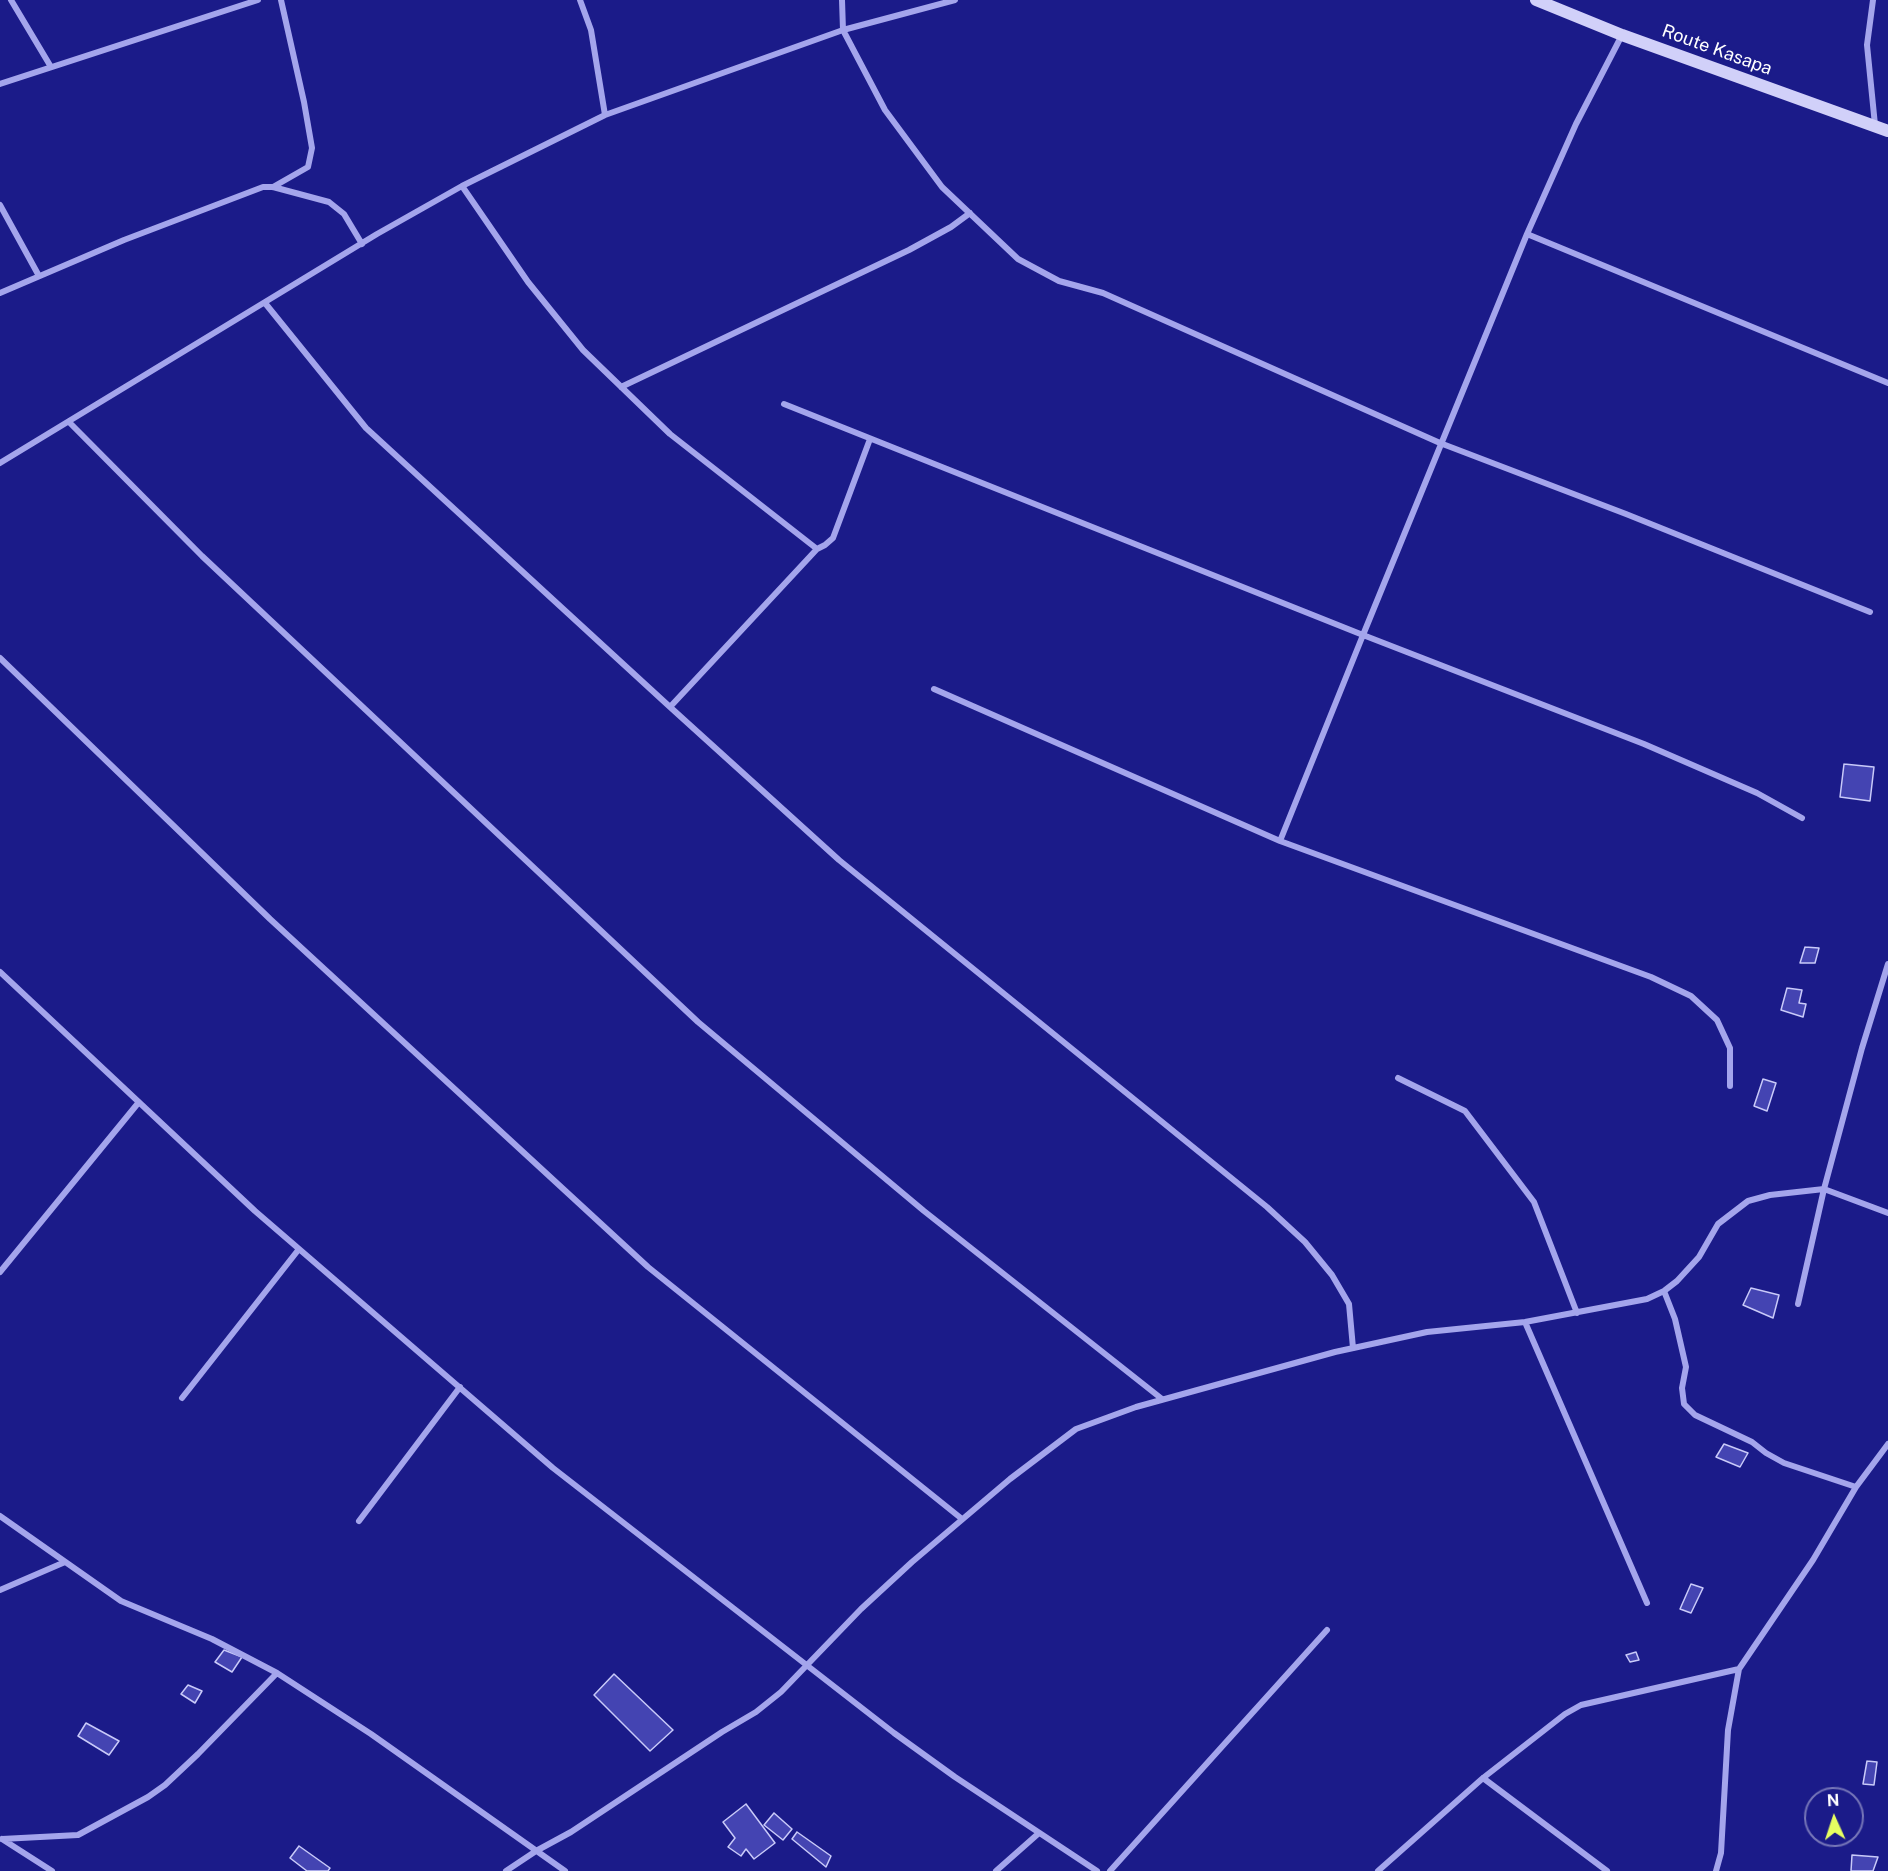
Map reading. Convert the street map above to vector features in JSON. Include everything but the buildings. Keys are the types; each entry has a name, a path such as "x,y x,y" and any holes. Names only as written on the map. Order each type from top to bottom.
{"main road":[{"name":"Route Kasapa","path":"1536,0 1622,35 1888,131"}],"street":[{"path":"12,0 51,68"},
{"path":"0,84 258,0"},
{"path":"273,187 308,167 312,148 280,0"},
{"path":"580,0 591,30 604,115"},
{"path":"842,0 843,30 885,110 942,187 1018,259 1059,281 1103,293 1440,443 1626,514 1870,612"},
{"path":"0,463 462,186 604,115 843,30 955,0"},
{"path":"1873,0 1867,45 1875,126"},
{"path":"1280,841 1440,443 1527,234 1576,124 1622,35"},
{"path":"462,186 528,282 583,350 670,434 817,549"},
{"path":"0,293 124,240 263,187 273,187 329,202 344,214 362,244"},
{"path":"0,205 39,276"},
{"path":"621,387 909,250 951,227 970,213"},
{"path":"1527,234 1888,383"},
{"path":"265,303 366,428 839,860 1267,1207 1297,1234 1332,1275 1349,1304 1353,1348"},
{"path":"784,404 1363,635 1644,744 1757,793 1802,818"},
{"path":"69,422 202,556 698,1022 924,1211 1162,1399"},
{"path":"670,707 817,549 833,538 870,439"},
{"path":"0,658 270,919 648,1267 962,1519"},
{"path":"934,689 1280,841 1651,977 1691,996 1717,1020 1730,1048 1730,1086"},
{"path":"1798,1304 1824,1189 1862,1048 1888,964"},
{"path":"0,972 255,1211 553,1468 946,1770 1097,1871"},
{"path":"1398,1078 1465,1111 1472,1120 1534,1202 1577,1313"},
{"path":"0,1272 139,1102"},
{"path":"506,1871 571,1832 756,1712 781,1692 861,1609 912,1562 1010,1479 1076,1429 1162,1399 1353,1348 1427,1332 1525,1322 1647,1299 1664,1291 1677,1281 1699,1257 1718,1224 1748,1201 1770,1195 1824,1189 1888,1212"},
{"path":"182,1398 299,1249"},
{"path":"1664,1291 1675,1319 1686,1367 1683,1388 1684,1404 1695,1415 1752,1442 1784,1463 1856,1487"},
{"path":"1525,1322 1647,1602"},
{"path":"359,1521 460,1387"},
{"path":"1716,1871 1721,1853 1728,1730 1739,1669 1813,1560 1856,1487 1888,1444"},
{"path":"0,1516 121,1601 212,1639 277,1673 371,1734 565,1871"},
{"path":"0,1590 65,1562"},
{"path":"1110,1871 1327,1630"},
{"path":"1378,1871 1483,1778 1565,1714 1581,1705 1739,1669"},
{"path":"1,1838 78,1835 148,1797 165,1785 198,1754 277,1673"},
{"path":"1483,1778 1607,1871"},
{"path":"996,1871 1039,1833"},
{"path":"1,1838 52,1871"}]}
